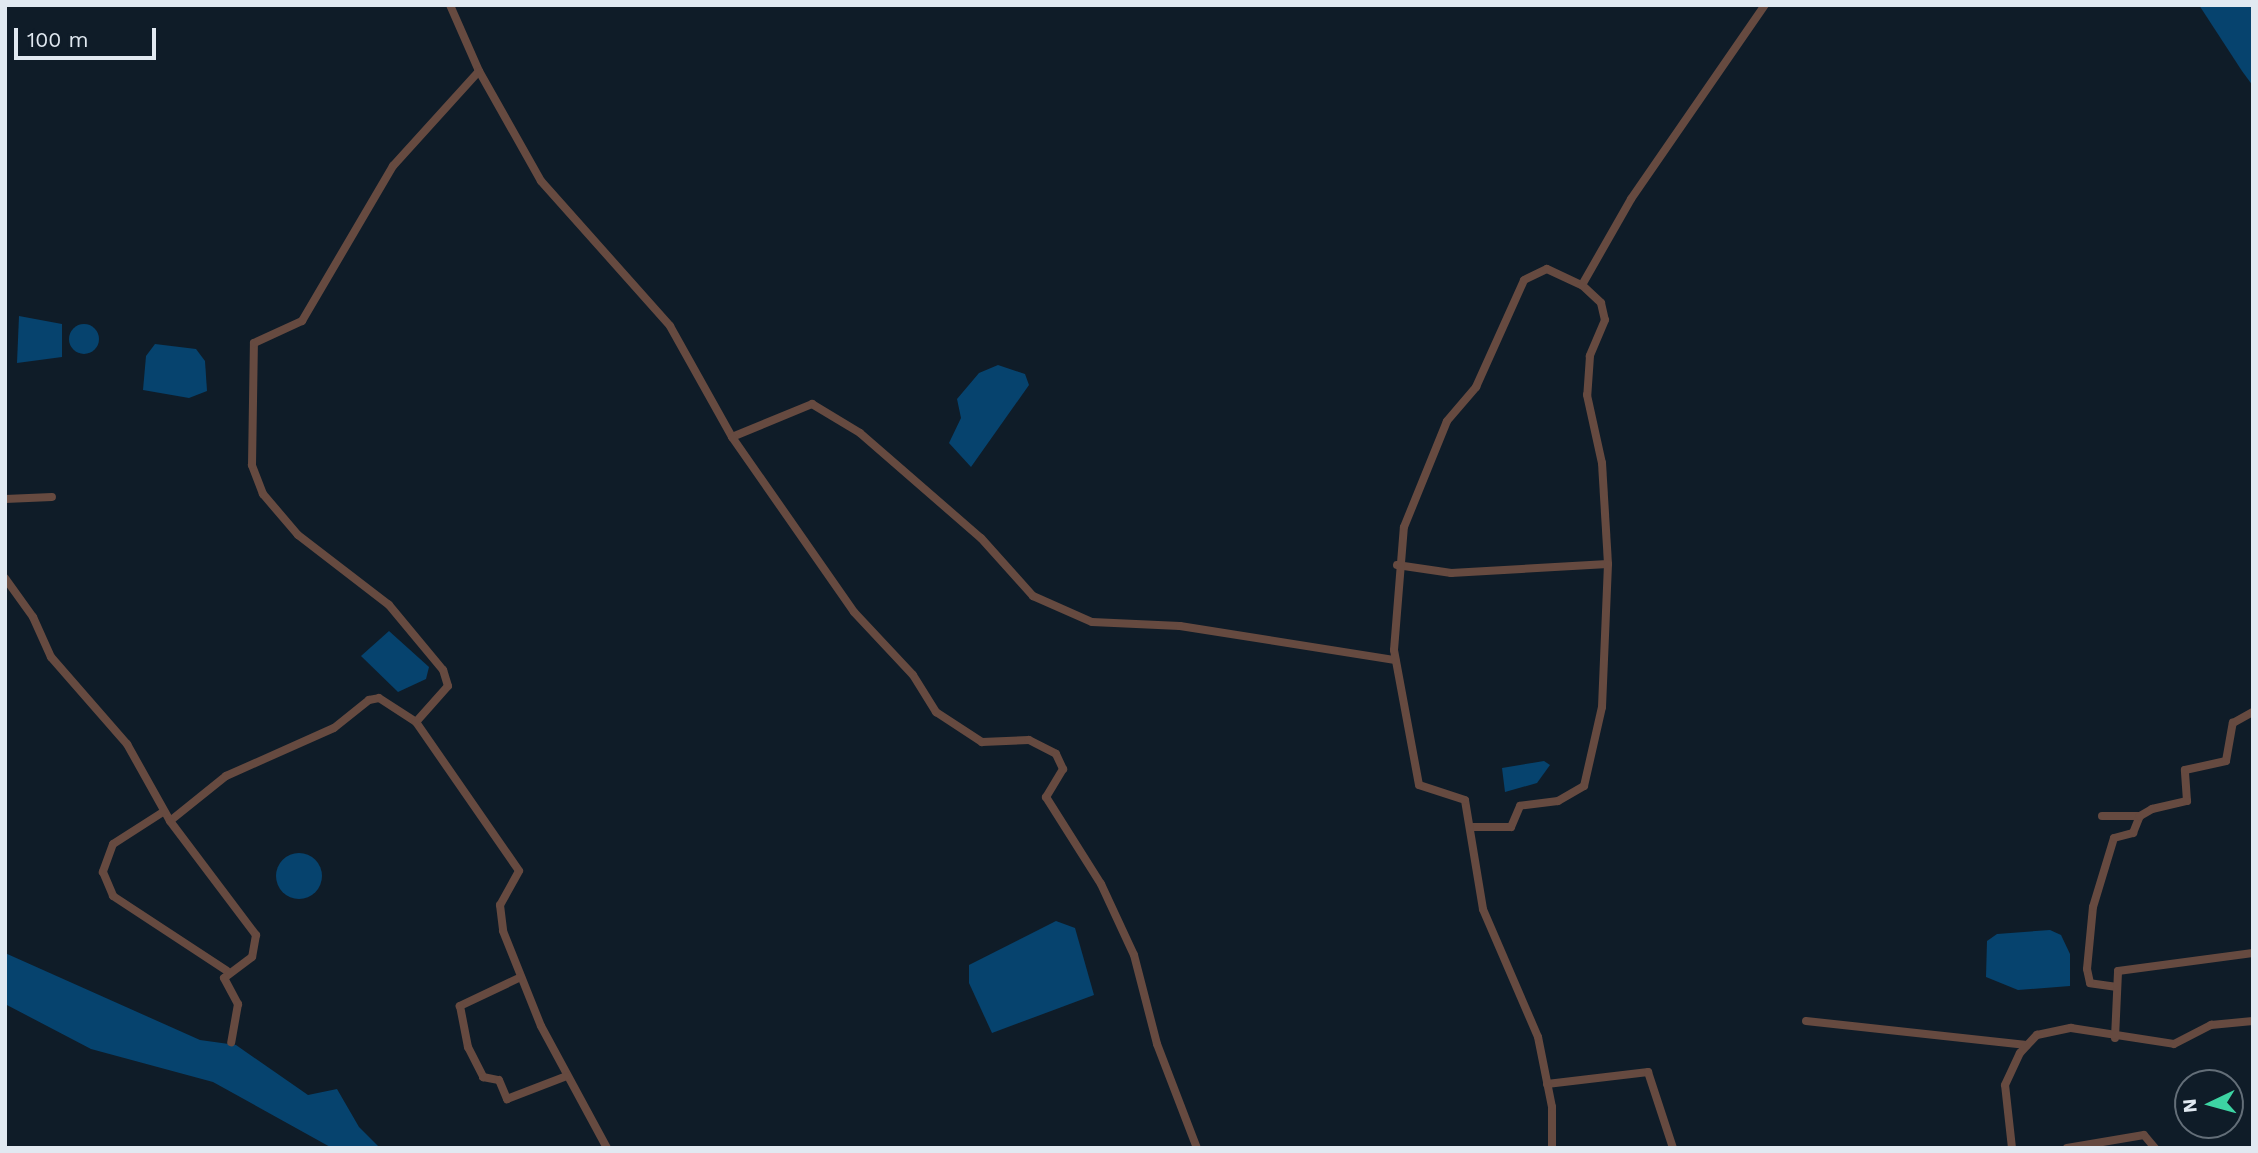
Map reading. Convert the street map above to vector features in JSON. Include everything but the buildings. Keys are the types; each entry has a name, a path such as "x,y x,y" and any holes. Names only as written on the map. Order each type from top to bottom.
{"street":[{"path":"450,5 479,71 541,181 670,326 732,437 854,612 913,675 936,712 982,742 1029,740 1056,754 1063,768 1046,797 1101,884 1134,954 1157,1044 1197,1148"},
{"path":"1582,285 1631,198 1765,5"},
{"path":"416,722 448,686 443,670 389,605 298,535 263,494 252,466 254,343 302,321 393,166 479,71"},
{"path":"1470,827 1511,827 1520,806 1558,801 1584,786 1602,707 1608,564 1602,463 1587,394 1591,356 1605,320 1601,303 1582,285 1547,269 1524,280 1481,377 1447,421 1424,471 1397,565 1395,660 1419,785 1465,800 1483,909 1538,1037 1547,1084 1552,1148"},
{"path":"732,437 812,404 860,433 981,538 1033,596 1092,622 1180,626 1395,660"},
{"path":"5,499 52,496"},
{"path":"1397,565 1451,573 1608,564"},
{"path":"5,578 58,667 127,744 163,812 256,935 252,957 227,971"},
{"path":"170,821 226,776 334,728 369,700 379,698 416,722 519,871 500,905 521,977 567,1076 607,1148"},
{"path":"2102,816 2140,816 2187,801 2185,770 2226,761 2233,723 2253,712"},
{"path":"163,812 113,844 103,872 113,896 227,971 238,1004 231,1042"},
{"path":"2116,987 2090,983 2088,943 2114,838 2133,833 2140,816"},
{"path":"2115,1038 2116,987 2124,970 2253,953"},
{"path":"521,977 460,1006 468,1047 484,1077 499,1080 507,1098 567,1076"},
{"path":"1806,1021 2027,1045"},
{"path":"2012,1148 2005,1085 2027,1045 2037,1035 2071,1028 2115,1038 2174,1044 2211,1025 2253,1021"},
{"path":"1547,1084 1648,1072 1673,1148"},
{"path":"2067,1148 2137,1135 2148,1137 2155,1148"}],"water":[{"path":"2199,5 2253,5 2253,86 2242,71"},
{"path":"19,316 62,324 62,357 17,363"},
{"path":"84,324 95,328 99,339 95,350 84,354 73,350 69,339 73,328"},
{"path":"155,344 196,349 205,361 207,391 189,398 143,390 146,356"},
{"path":"998,365 1025,374 1029,385 971,467 949,443 961,418 957,399 979,373"},
{"path":"389,631 429,667 426,679 398,692 361,656"},
{"path":"1544,761 1550,765 1537,783 1505,792 1502,768"},
{"path":"299,853 315,860 322,876 315,892 299,899 283,892 276,876 283,860"},
{"path":"1056,921 1075,928 1094,995 992,1033 969,983 969,965"},
{"path":"2050,930 2061,935 2070,954 2070,986 2018,990 1986,977 1987,941 1997,934"},
{"path":"5,953 200,1040 236,1045 308,1095 337,1089 359,1127 380,1148 332,1148 213,1082 91,1049 5,1004"}]}
